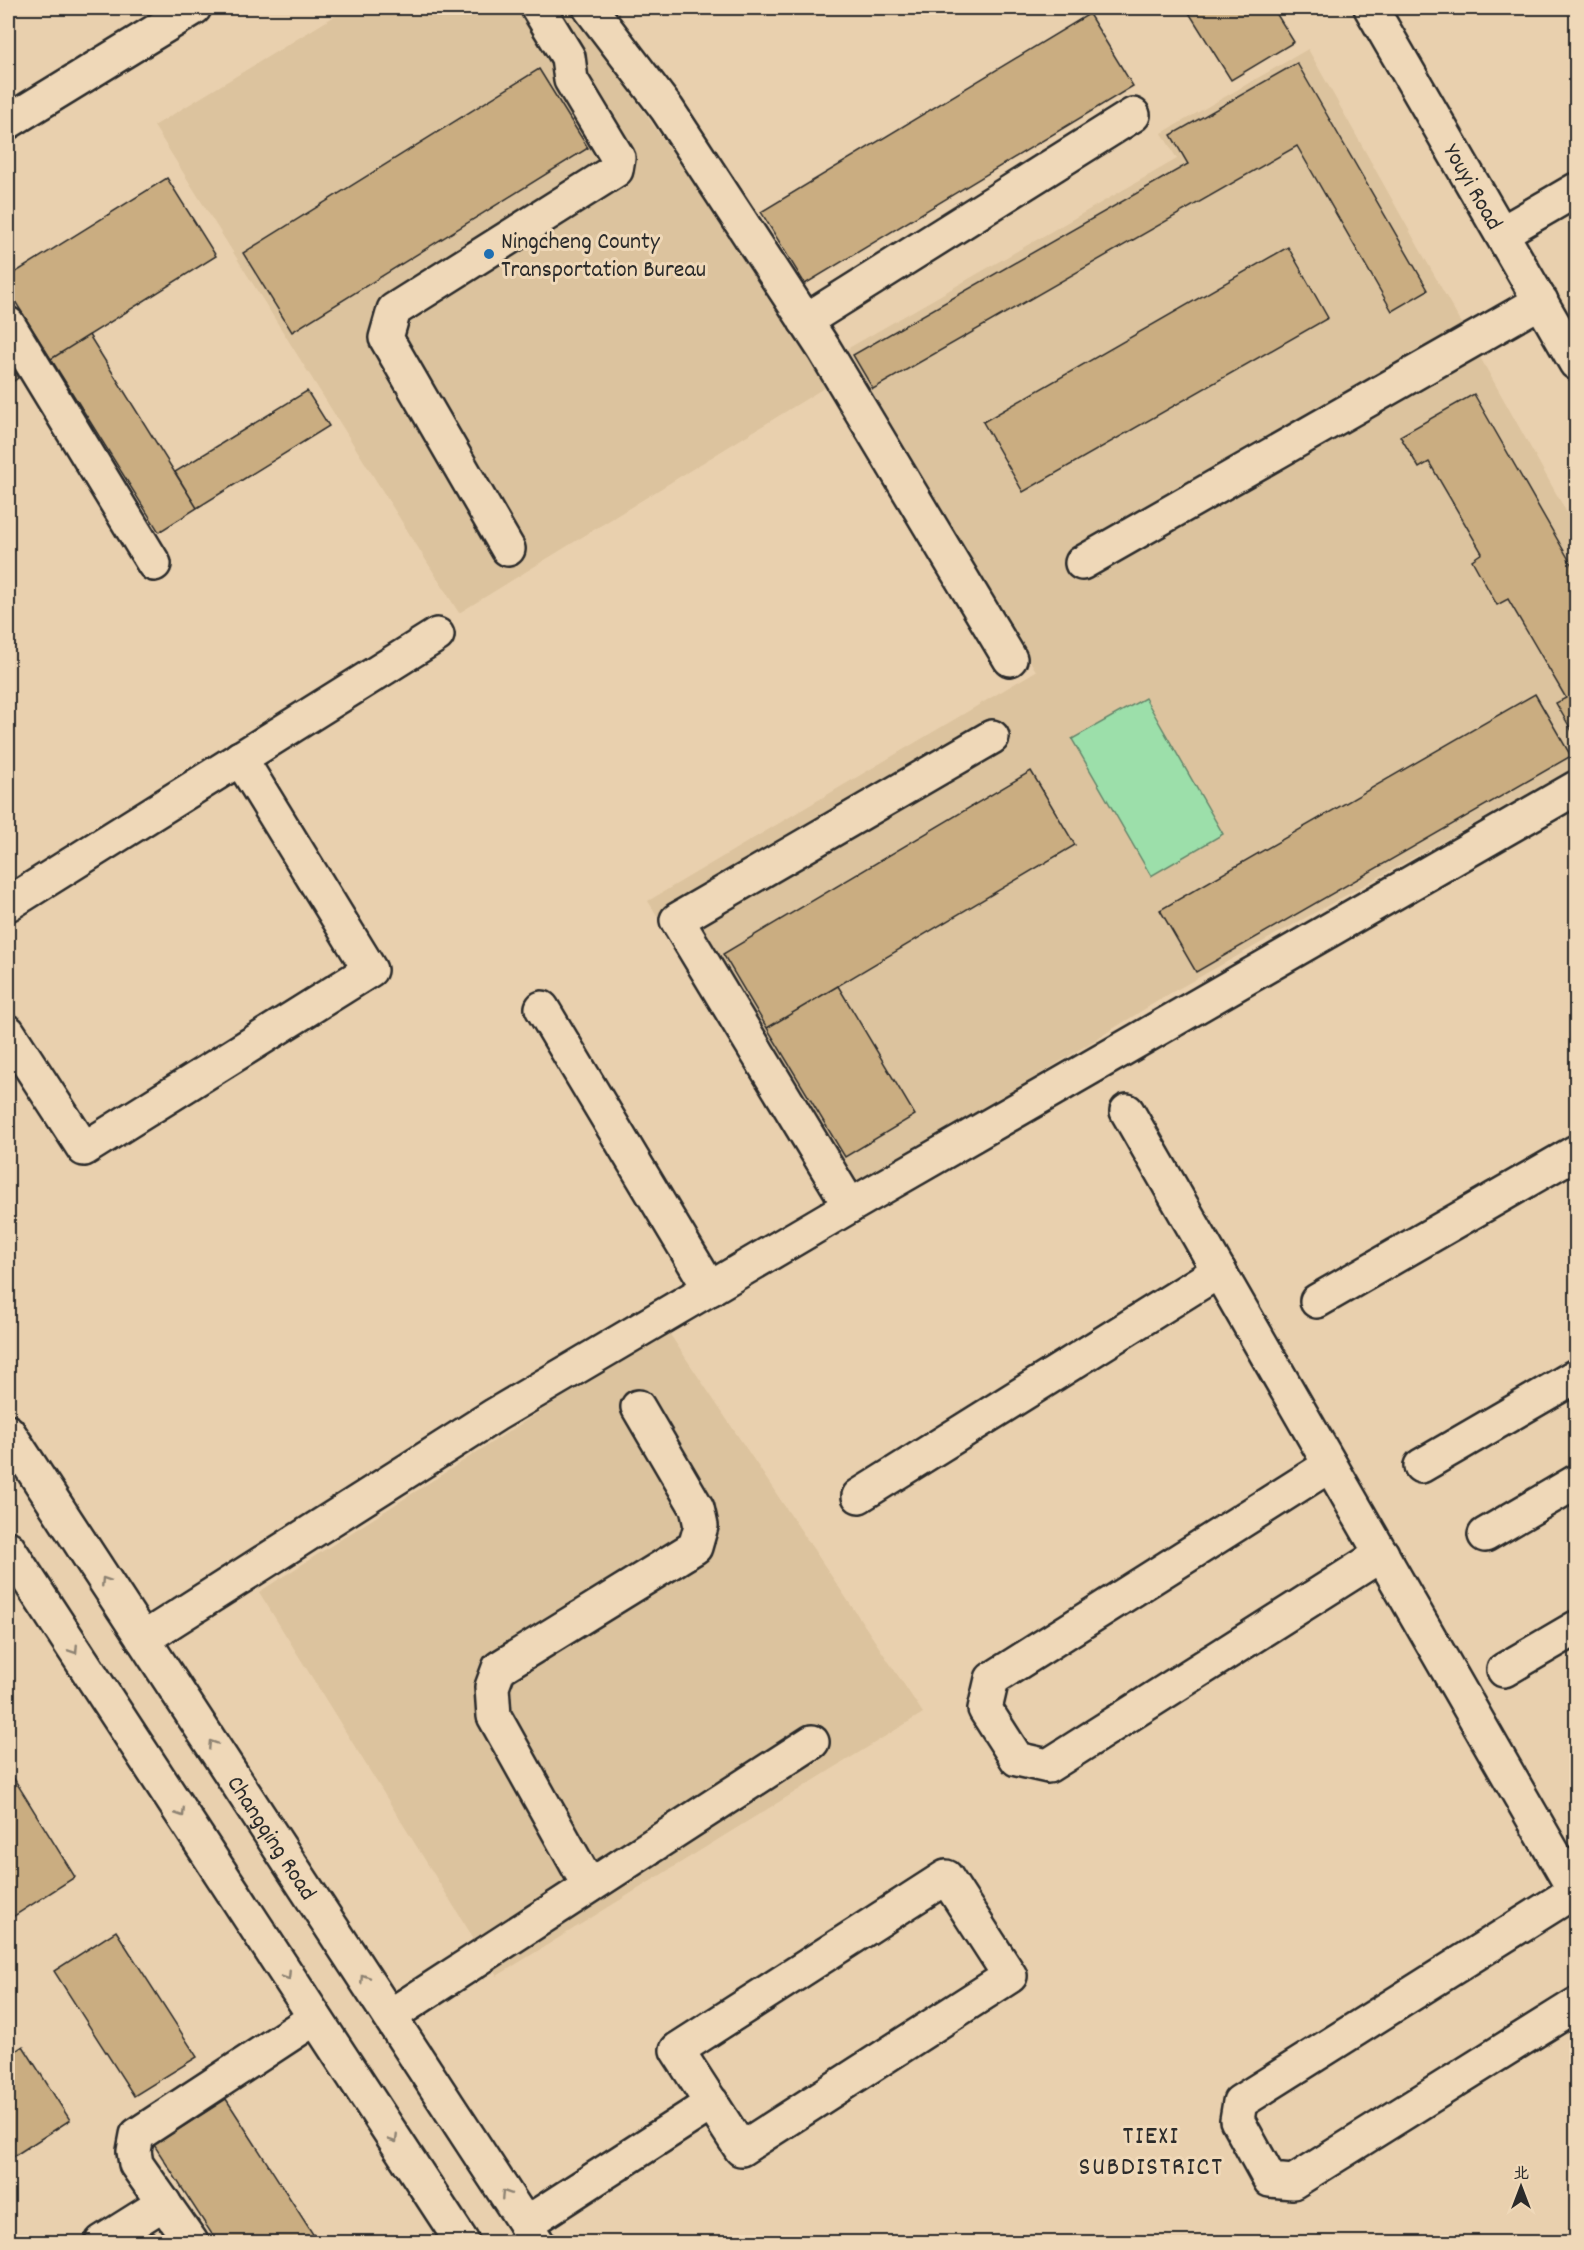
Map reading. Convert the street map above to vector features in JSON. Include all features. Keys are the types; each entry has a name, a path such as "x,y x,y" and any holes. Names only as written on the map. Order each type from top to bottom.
{"street":[{"path":"8,122 194,8"},
{"path":"508,549 386,338 394,310 616,170 618,158 571,80 568,57 538,8"},
{"path":"590,8 668,109 806,321 1010,659"},
{"name":"Youyi Road","path":"1371,8 1576,363"},
{"path":"806,321 1133,115"},
{"path":"1502,233 1576,190"},
{"path":"1082,563 1541,301"},
{"path":"8,324 154,564"},
{"path":"8,904 437,635"},
{"path":"850,1206 677,920 992,737"},
{"path":"8,1032 84,1149 370,970 240,758"},
{"path":"143,1639 495,1415 850,1206 1576,788"},
{"path":"542,1008 710,1289"},
{"path":"1127,1111 1576,1892 1240,2102 1237,2120 1270,2180 1293,2182 1576,2005"},
{"path":"1317,1301 1576,1152"},
{"path":"859,1496 1219,1271"},
{"path":"1421,1466 1576,1376"},
{"path":"589,1886 494,1716 492,1687 499,1668 695,1547 700,1526 697,1508 638,1407"},
{"name":"Changqing Road","path":"8,1432 531,2233"},
{"path":"1330,1465 992,1679 985,1709 1017,1758 1048,1766 1382,1554"},
{"path":"1485,1535 1576,1482"},
{"path":"8,1548 462,2242"},
{"path":"1504,1670 1576,1629"},
{"path":"390,2016 812,1742"},
{"path":"946,1877 1010,1976 741,2149 712,2103 677,2050 946,1877"},
{"path":"191,2242 136,2164 134,2151 137,2135 315,2018"},
{"path":"531,2233 712,2103"},
{"path":"102,2242 164,2203"}],"shaded area":[{"name":"Ningcheng County Transportation Bureau","path":"348,8 572,8 832,383 459,613 154,126"},
{"path":"1308,49 1576,529 1576,767 1169,994 835,1201 648,901 1036,671 847,349 1177,159 1162,133"},
{"path":"667,1330 923,1713 497,1976 259,1592"}],"green space":[{"path":"1145,698 1223,834 1151,876 1072,739"}],"building":[{"path":"1186,8 1273,8 1294,42 1231,80"},
{"path":"1089,14 1133,86 805,284 761,212"},
{"path":"1297,63 1428,290 1392,311 1297,146 873,389 853,355 1188,164 1171,135"},
{"path":"539,69 588,148 292,332 243,253"},
{"path":"167,178 216,256 51,359 8,290 8,277"},
{"path":"1288,247 1328,318 1023,492 983,422"},
{"path":"89,335 197,508 159,532 51,359"},
{"path":"8,362 18,378 8,385"},
{"path":"307,391 329,426 197,508 175,472"},
{"path":"1474,394 1576,572 1576,728 1572,731 1556,703 1566,698 1508,599 1497,605 1472,560 1482,553 1429,462 1419,468 1400,436"},
{"path":"1535,694 1571,756 1196,972 1160,910"},
{"path":"1031,771 1075,845 767,1028 723,954"},
{"path":"838,986 915,1115 845,1157 767,1028"},
{"path":"8,1769 75,1877 8,1920"},
{"path":"116,1931 197,2057 134,2096 54,1971"},
{"path":"23,2046 70,2120 8,2160 8,2056"},
{"path":"226,2099 318,2242 217,2242 154,2145"}],"place":[{"name":"Ningcheng County Transportation Bureau","path":"489,254"}],"district":[{"name":"TIEXI SUBDISTRICT","path":"1151,2150"}]}
